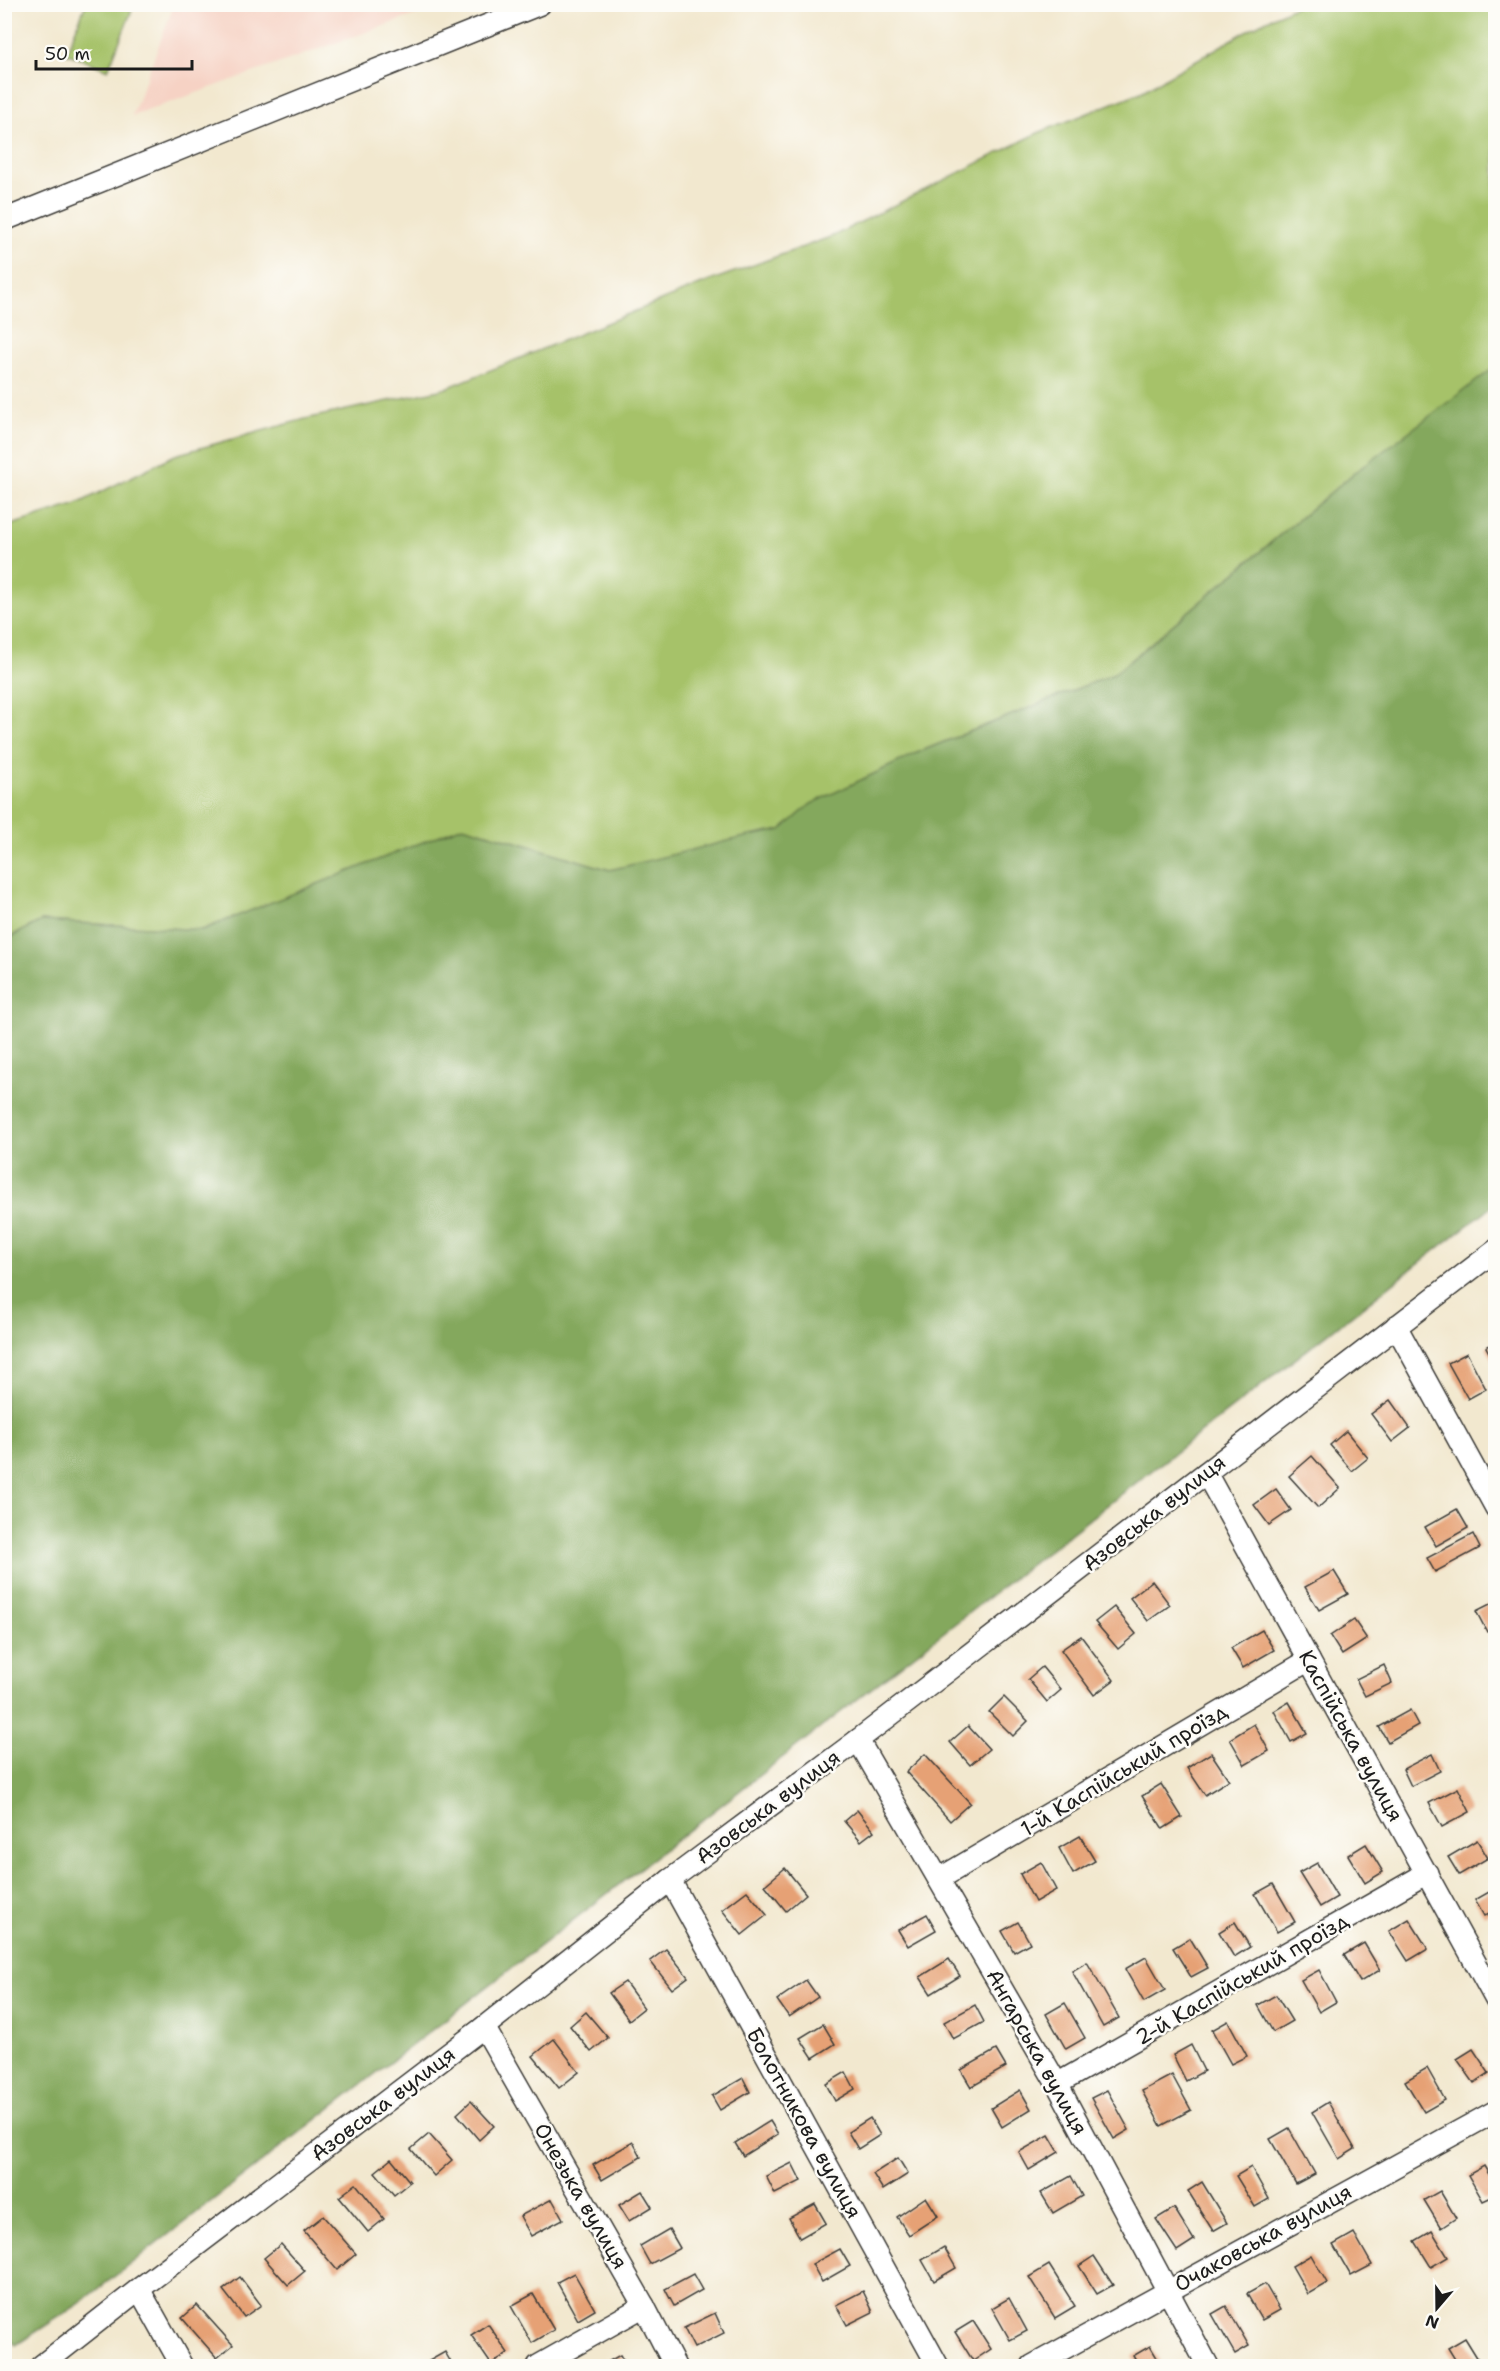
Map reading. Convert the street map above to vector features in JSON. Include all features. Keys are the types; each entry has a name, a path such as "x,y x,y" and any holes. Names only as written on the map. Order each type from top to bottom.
{"street":[{"path":"4,220 540,4"},
{"name":"Азовська вулиця","path":"41,2367 139,2289 484,2027 670,1880 858,1740 1496,1250"},
{"path":"1396,1326 1496,1508"},
{"name":"Каспійська вулиця","path":"1206,1473 1496,2000"},
{"name":"1-й Каспійський проїзд","path":"939,1879 1310,1660"},
{"name":"Ангарська вулиця","path":"858,1740 1057,2084 1208,2367"},
{"name":"2-й Каспійський проїзд","path":"1057,2084 1427,1873"},
{"name":"Болотникова вулиця","path":"670,1880 938,2367"},
{"name":"Онезька вулиця","path":"484,2027 644,2306 675,2367"},
{"name":"Очаковська вулиця","path":"1032,2367 1166,2291 1496,2111"},
{"path":"139,2289 182,2367"},
{"path":"538,2367 644,2306"}],"shaded area":[{"path":"174,4 442,5 132,116"}],"green space":[{"path":"86,4 134,5 108,70 66,53"},
{"path":"1298,5 1495,5 1495,370 1354,473 1114,674 919,752 781,830 610,870 463,826 202,930 41,921 5,939 5,527 77,504 175,455 305,419 444,389 707,282 833,236 1038,133 1141,92 1259,24"},
{"path":"1495,367 1495,1204 79,2304 16,2345 4,2332 5,940 41,921 202,930 463,826 610,870 781,830 811,804 919,752 1114,674 1354,473"}],"building":[{"path":"1496,1342 1496,1365 1486,1347"},
{"path":"1467,1353 1486,1389 1468,1399 1448,1363"},
{"path":"1390,1400 1410,1428 1392,1442 1371,1414"},
{"path":"1346,1431 1368,1458 1352,1471 1330,1445"},
{"path":"1312,1456 1340,1488 1318,1508 1289,1476"},
{"path":"1276,1489 1291,1510 1269,1525 1254,1505"},
{"path":"1457,1509 1468,1528 1436,1546 1425,1527"},
{"path":"1473,1534 1480,1548 1435,1572 1427,1558"},
{"path":"1334,1571 1348,1594 1319,1610 1305,1587"},
{"path":"1152,1581 1170,1605 1148,1621 1130,1598"},
{"path":"1496,1601 1496,1627 1487,1632 1476,1611"},
{"path":"1114,1607 1136,1634 1118,1649 1095,1622"},
{"path":"1354,1620 1367,1639 1342,1655 1330,1636"},
{"path":"1262,1630 1274,1650 1243,1668 1231,1648"},
{"path":"1081,1636 1114,1680 1094,1695 1061,1650"},
{"path":"1384,1665 1392,1683 1365,1696 1356,1679"},
{"path":"1042,1667 1061,1690 1047,1702 1028,1679"},
{"path":"1004,1697 1028,1721 1013,1736 989,1712"},
{"path":"1289,1702 1307,1733 1291,1742 1274,1711"},
{"path":"1410,1710 1418,1725 1388,1742 1379,1727"},
{"path":"1254,1724 1269,1751 1245,1765 1230,1739"},
{"path":"968,1726 989,1749 970,1765 950,1742"},
{"path":"1211,1753 1229,1780 1205,1795 1187,1768"},
{"path":"925,1754 970,1803 950,1821 906,1772"},
{"path":"1432,1754 1440,1771 1411,1786 1403,1769"},
{"path":"1161,1784 1182,1817 1163,1829 1142,1796"},
{"path":"1458,1788 1470,1812 1442,1827 1429,1803"},
{"path":"857,1810 874,1831 861,1841 844,1821"},
{"path":"1080,1836 1095,1861 1073,1874 1059,1848"},
{"path":"1477,1840 1488,1858 1459,1875 1448,1857"},
{"path":"1366,1844 1383,1872 1365,1883 1348,1855"},
{"path":"1041,1862 1056,1890 1035,1902 1020,1874"},
{"path":"1317,1863 1337,1897 1320,1907 1299,1873"},
{"path":"785,1868 806,1894 786,1911 765,1885"},
{"path":"1273,1884 1295,1922 1277,1932 1255,1894"},
{"path":"1496,1888 1496,1909 1484,1916 1475,1900"},
{"path":"747,1891 767,1915 742,1935 722,1910"},
{"path":"927,1914 936,1930 908,1946 898,1930"},
{"path":"1409,1919 1428,1949 1408,1961 1389,1931"},
{"path":"1018,1922 1030,1943 1014,1952 1002,1931"},
{"path":"1235,1922 1250,1947 1234,1957 1219,1932"},
{"path":"1190,1938 1208,1968 1191,1977 1173,1948"},
{"path":"1364,1943 1380,1970 1360,1982 1344,1955"},
{"path":"666,1949 688,1977 672,1989 650,1961"},
{"path":"1146,1957 1165,1990 1144,2002 1125,1969"},
{"path":"949,1959 960,1976 931,1994 920,1977"},
{"path":"1087,1962 1119,2018 1103,2027 1072,1971"},
{"path":"1319,1970 1336,2002 1319,2012 1301,1980"},
{"path":"806,1980 818,1997 789,2017 777,2000"},
{"path":"625,1982 644,2008 629,2020 609,1993"},
{"path":"1276,1995 1292,2021 1273,2032 1258,2005"},
{"path":"1065,2003 1085,2038 1066,2049 1046,2014"},
{"path":"975,2005 984,2022 953,2039 944,2022"},
{"path":"586,2012 608,2038 591,2052 570,2026"},
{"path":"1228,2021 1247,2056 1231,2064 1212,2030"},
{"path":"823,2024 835,2044 813,2058 800,2038"},
{"path":"554,2039 579,2072 559,2088 533,2056"},
{"path":"1191,2045 1204,2071 1186,2081 1173,2055"},
{"path":"1473,2049 1489,2073 1474,2083 1457,2059"},
{"path":"996,2050 1006,2067 971,2087 961,2070"},
{"path":"1427,2068 1445,2100 1424,2112 1405,2081"},
{"path":"846,2072 855,2089 835,2101 826,2084"},
{"path":"1172,2075 1191,2110 1161,2126 1142,2091"},
{"path":"743,2078 750,2092 720,2110 712,2096"},
{"path":"1020,2090 1031,2109 1002,2127 991,2108"},
{"path":"1107,2090 1129,2130 1114,2139 1091,2098"},
{"path":"471,2101 494,2126 479,2140 457,2114"},
{"path":"1328,2102 1355,2149 1339,2159 1312,2112"},
{"path":"870,2118 880,2135 858,2149 848,2132"},
{"path":"770,2121 778,2134 743,2156 735,2143"},
{"path":"1289,2128 1315,2174 1296,2184 1270,2139"},
{"path":"429,2134 452,2160 434,2176 411,2149"},
{"path":"1049,2135 1059,2152 1029,2170 1019,2152"},
{"path":"633,2142 641,2157 602,2180 593,2165"},
{"path":"898,2158 908,2174 883,2190 873,2174"},
{"path":"391,2159 410,2182 394,2195 375,2172"},
{"path":"792,2163 801,2181 775,2194 766,2176"},
{"path":"1484,2166 1496,2186 1496,2195 1483,2201 1468,2175"},
{"path":"1251,2167 1269,2199 1255,2207 1236,2176"},
{"path":"1071,2176 1082,2196 1053,2213 1041,2193"},
{"path":"1202,2182 1227,2223 1213,2231 1188,2191"},
{"path":"356,2184 384,2219 368,2232 339,2197"},
{"path":"642,2191 652,2207 629,2221 619,2205"},
{"path":"1440,2191 1456,2218 1441,2228 1424,2200"},
{"path":"926,2197 938,2216 909,2235 897,2217"},
{"path":"552,2199 563,2219 531,2236 520,2216"},
{"path":"815,2204 826,2223 800,2238 789,2218"},
{"path":"1174,2208 1194,2240 1177,2251 1156,2219"},
{"path":"323,2216 356,2254 337,2270 304,2231"},
{"path":"669,2229 680,2248 650,2264 640,2246"},
{"path":"1432,2231 1448,2257 1431,2267 1415,2241"},
{"path":"1354,2233 1372,2265 1351,2276 1333,2245"},
{"path":"281,2244 305,2271 288,2285 264,2258"},
{"path":"944,2247 956,2268 934,2281 922,2260"},
{"path":"840,2249 850,2266 822,2282 812,2264"},
{"path":"1311,2255 1327,2283 1308,2294 1292,2266"},
{"path":"1094,2256 1113,2285 1097,2294 1079,2266"},
{"path":"1049,2265 1075,2306 1055,2318 1029,2277"},
{"path":"574,2273 595,2310 578,2320 557,2282"},
{"path":"693,2274 702,2290 674,2306 665,2289"},
{"path":"240,2277 261,2305 244,2317 223,2290"},
{"path":"1265,2284 1280,2310 1262,2320 1247,2294"},
{"path":"863,2291 873,2312 847,2325 836,2305"},
{"path":"533,2294 554,2330 532,2343 511,2306"},
{"path":"1009,2298 1027,2331 1010,2340 992,2308"},
{"path":"197,2305 233,2345 217,2358 182,2318"},
{"path":"1226,2306 1249,2346 1235,2354 1212,2314"},
{"path":"715,2313 724,2333 694,2348 684,2328"},
{"path":"973,2321 991,2349 973,2361 955,2332"},
{"path":"488,2324 508,2353 491,2364 471,2335"},
{"path":"1465,2338 1481,2364 1459,2366 1448,2348"},
{"path":"1150,2346 1162,2366 1139,2366 1133,2356"},
{"path":"445,2352 453,2366 432,2366 429,2361"},
{"path":"620,2355 627,2366 605,2366 604,2364"}]}
